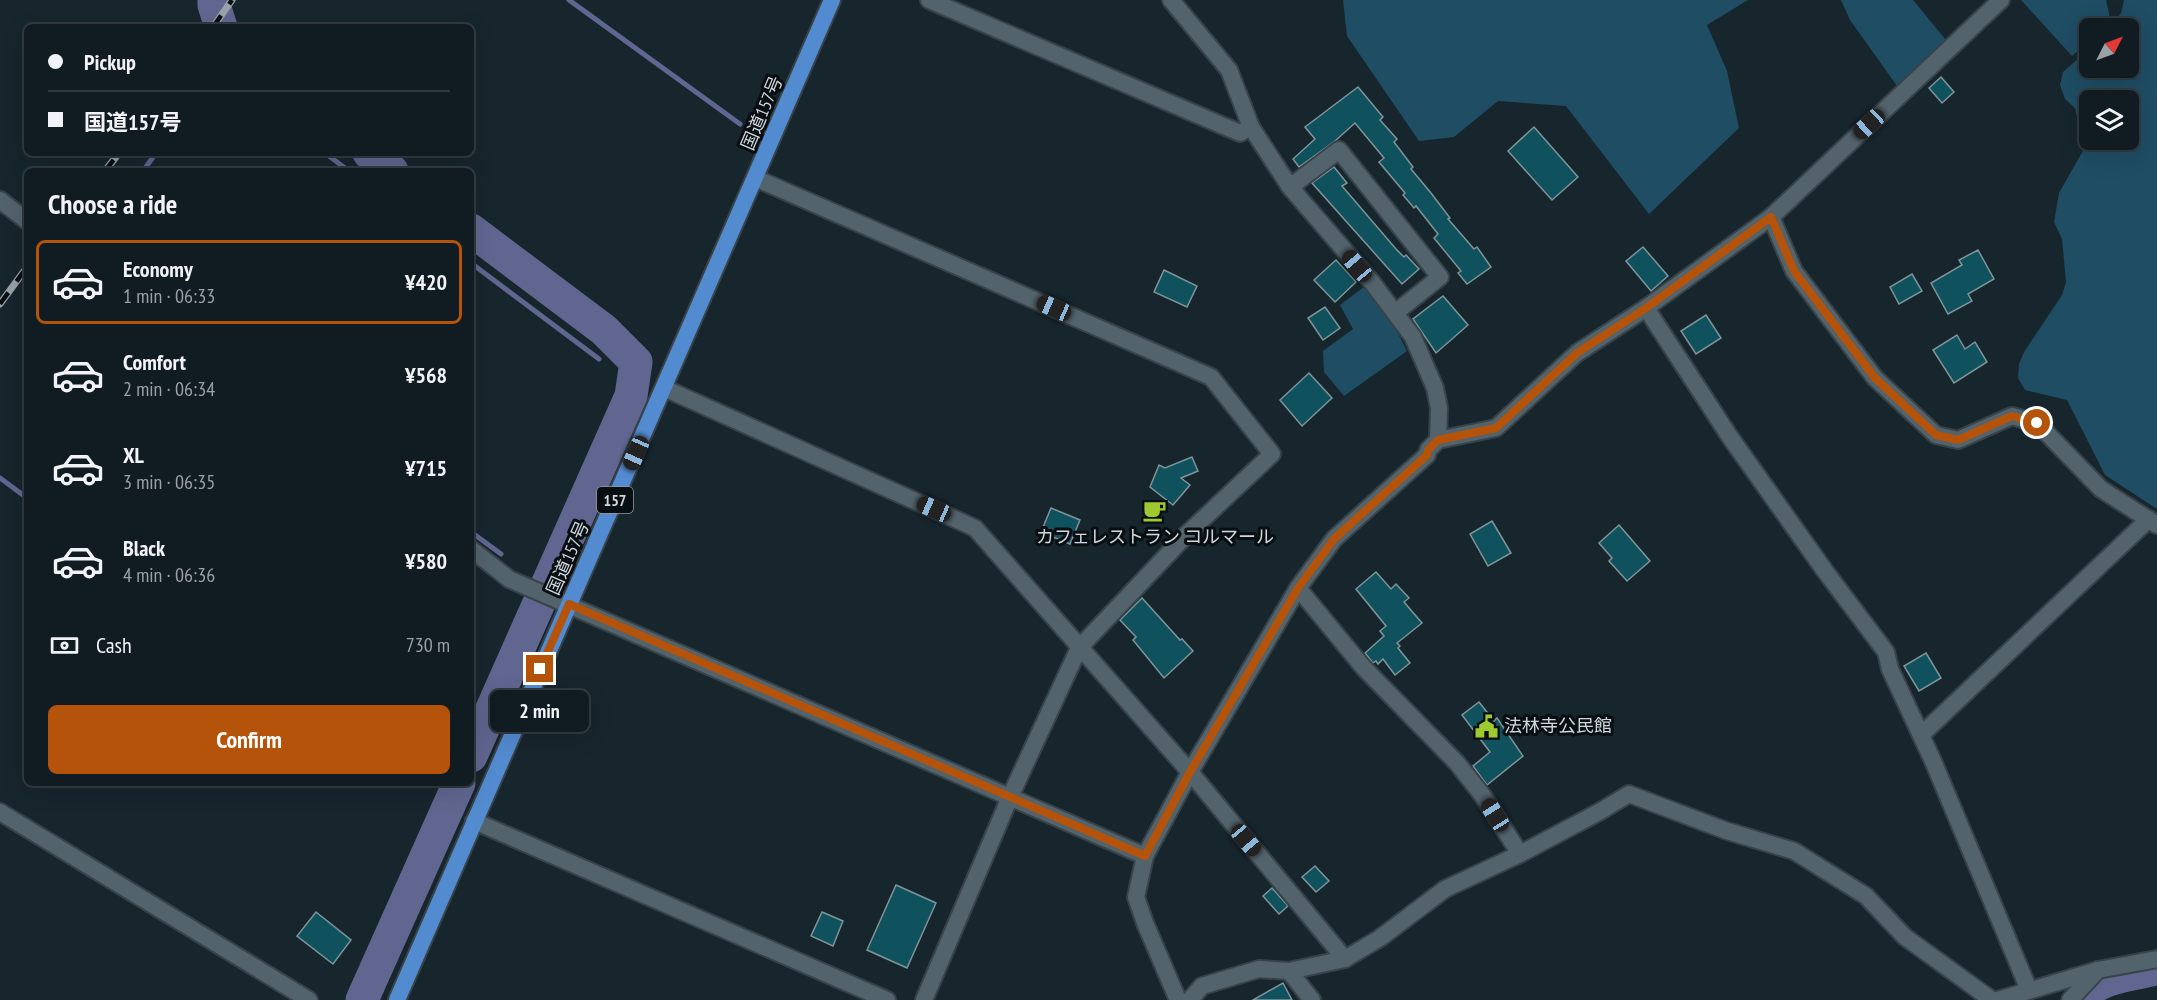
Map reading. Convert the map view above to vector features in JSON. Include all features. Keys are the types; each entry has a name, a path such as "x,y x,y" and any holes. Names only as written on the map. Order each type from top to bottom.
{"highway":[{"name":"国道157号","path":"397,1000 474,821 562,601 664,388 832,0"}],"street":[{"path":"929,0 1240,133 1251,127"},
{"path":"1171,0 1229,70 1251,127 1290,187 1413,336 1436,388 1439,408 1438,440"},
{"path":"1178,1000 1136,897 1145,856 1190,772 1298,588 1334,539 1427,455 1428,450 1438,440 1496,428 1577,353 1646,308 1771,217 2001,0"},
{"path":"1290,187 1340,150 1440,277 1395,313"},
{"path":"755,178 1211,377 1272,454 1189,532 1079,648 1010,797 924,1000"},
{"path":"0,200 24,219"},
{"path":"1771,217 1794,271 1868,369 1936,435 1958,440 2012,416 2037,423 2101,489 2153,522 1921,735"},
{"path":"1646,308 1730,437 1825,571 1886,652 1890,669 1921,735 2029,990"},
{"path":"664,388 975,528 1190,772 1345,959"},
{"path":"474,551 509,579 1145,856"},
{"path":"1298,588 1363,667 1457,763 1483,796 1520,854"},
{"path":"1190,1000 1202,986 1259,969 1289,970 1345,959 1380,938 1445,889 1520,854 1629,794 1727,831 1794,851 1866,896 1905,937 1992,1000"},
{"path":"0,812 309,1000"},
{"path":"474,821 887,1000"},
{"path":"1998,1000 2098,970 2157,959"},
{"path":"1289,970 1312,1000"},
{"path":"2070,1000 2098,970"}],"shaded area":[{"path":"1343,0 1748,0 1707,25 1727,71 1739,128 1649,214 1566,106 1498,101 1454,137 1419,141 1347,36"},
{"path":"1841,0 1913,0 1950,45 1897,86 1850,20"},
{"path":"2021,0 2106,0 2110,18 2079,18 2079,50 2072,56"},
{"path":"2124,0 2157,0 2157,509 2105,475 2067,400 2025,390 2018,378 2019,364 2024,352 2062,295 2066,282 2062,239 2054,222 2059,193 2083,150 2139,150 2139,90 2079,90 2079,126 2075,108 2065,99 2060,85 2063,72 2079,58 2079,78 2139,78 2139,18 2117,18"},
{"path":"1368,284 1388,314 1407,351 1344,396 1324,372 1323,351 1353,329 1340,305"}],"building":[{"path":"1941,77 1954,92 1942,103 1929,88"},
{"path":"1358,87 1383,117 1380,120 1397,139 1394,142 1413,167 1411,169 1450,218 1448,219 1474,249 1477,247 1491,267 1467,284 1458,273 1461,271 1434,238 1438,234 1416,206 1414,208 1403,195 1405,193 1379,162 1384,158 1355,123 1299,167 1293,159 1315,139 1305,127"},
{"path":"1534,127 1578,177 1552,200 1508,151"},
{"path":"1334,167 1347,183 1342,186 1396,249 1404,257 1406,255 1419,269 1402,284 1312,183"},
{"path":"1643,247 1668,276 1651,291 1626,261"},
{"path":"1978,250 1994,279 1968,294 1972,301 1948,314 1931,283 1962,265 1959,260"},
{"path":"1336,260 1356,282 1335,302 1314,280"},
{"path":"1164,270 1197,286 1187,307 1154,292"},
{"path":"1912,274 1922,291 1899,304 1890,287"},
{"path":"1443,296 1468,325 1436,353 1413,319"},
{"path":"1325,307 1340,328 1323,340 1308,318"},
{"path":"1706,315 1721,338 1696,354 1681,331"},
{"path":"1957,335 1965,349 1975,342 1987,362 1954,383 1933,350"},
{"path":"1309,373 1332,398 1302,426 1280,400"},
{"path":"1192,457 1198,471 1181,478 1190,485 1173,505 1150,487 1159,465 1165,468"},
{"path":"1051,508 1080,520 1070,544 1041,532"},
{"path":"1492,521 1511,553 1488,566 1470,534"},
{"path":"1619,525 1650,561 1627,581 1609,561 1612,558 1599,543"},
{"path":"1376,572 1391,589 1396,584 1409,598 1404,602 1422,623 1397,643 1400,646 1398,648 1410,663 1395,675 1383,659 1378,664 1376,661 1373,663 1365,653 1384,636 1380,631 1386,626 1356,589"},
{"path":"1142,598 1193,651 1164,678 1133,640 1136,637 1120,620"},
{"path":"1926,653 1941,678 1919,691 1904,666"},
{"path":"1479,702 1494,721 1497,718 1523,756 1487,785 1473,766 1490,752 1462,715"},
{"path":"1315,866 1329,881 1316,892 1302,877"},
{"path":"896,885 936,903 907,968 867,950"},
{"path":"1272,888 1288,906 1279,914 1263,896"},
{"path":"316,912 351,940 333,964 297,936"},
{"path":"822,912 843,921 833,946 811,936"},
{"path":"1283,983 1292,1000 1253,1000"}],"waterway":[{"path":"214,0 220,24"},
{"path":"569,0 740,124"},
{"path":"145,168 154,156"},
{"path":"329,156 345,168"},
{"path":"373,156 388,168"},
{"path":"474,232 604,330 636,362 631,396 474,749"},
{"path":"474,265 599,359"},
{"path":"0,478 24,496"},
{"path":"474,534 501,554"},
{"path":"362,1000 458,786"},
{"path":"2079,1000 2086,992 2104,982 2157,969"}],"railway":[{"path":"215,24 232,0"},
{"path":"107,168 117,156"},
{"path":"0,304 24,271"}],"place":[{"name":"カフェレストラン コルマール","path":"1155,511"},
{"name":"法林寺公民館","path":"1486,726"}],"route":[{"path":"540,669 569,604 1145,856 1190,772 1298,588 1334,539 1427,455 1428,450 1438,440 1496,428 1577,353 1646,308 1771,217 1794,271 1875,378 1936,435 1958,440 2012,416 2037,423"}]}
